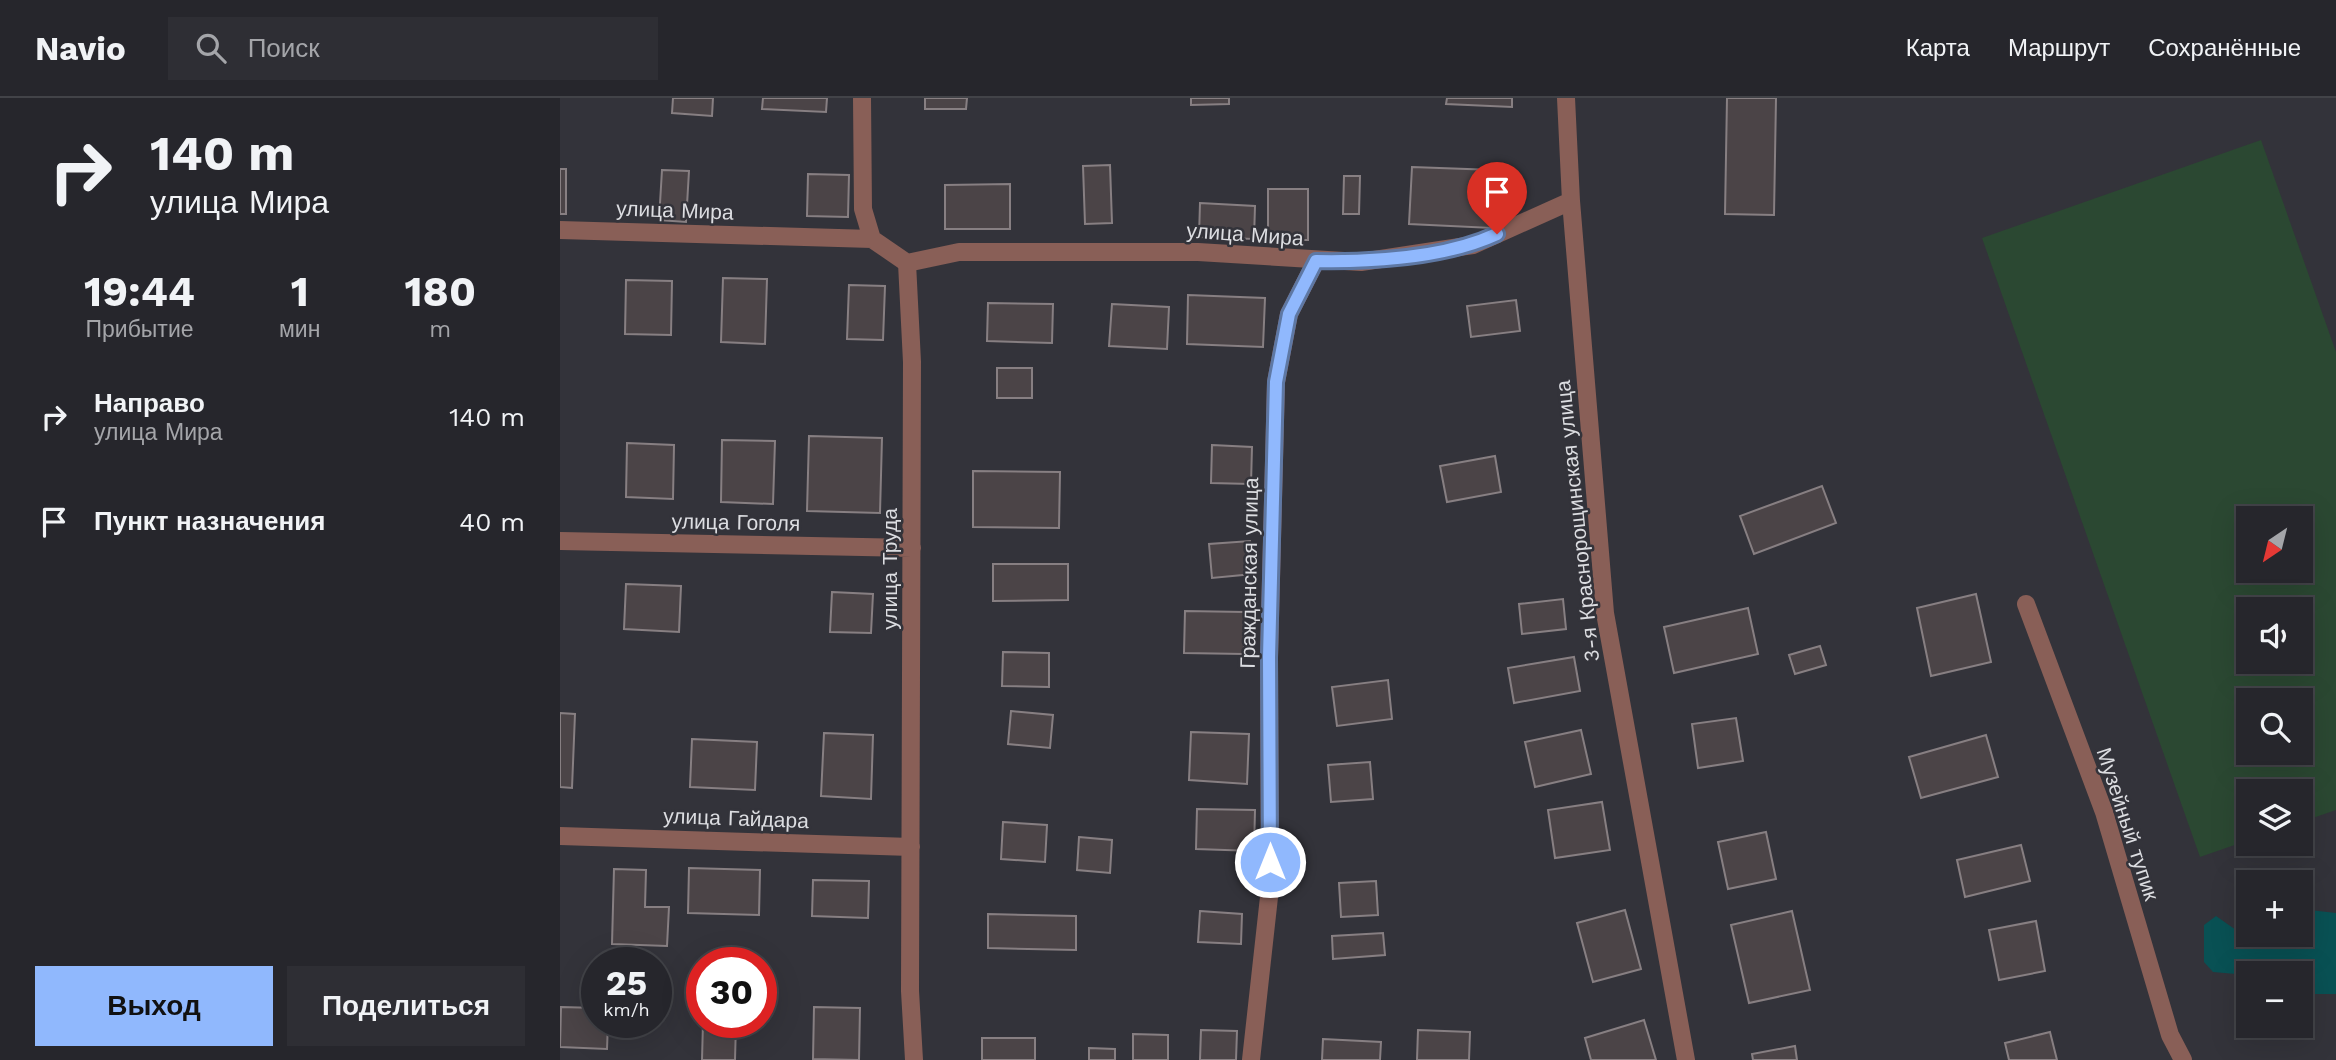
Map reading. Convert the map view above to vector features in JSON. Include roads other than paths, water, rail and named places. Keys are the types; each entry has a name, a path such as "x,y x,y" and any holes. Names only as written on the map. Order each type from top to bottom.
{"street":[{"path":"862,98 863,209 872,239 907,263"},
{"name":"3-я Краснорощинская улица","path":"1566,98 1571,201 1605,613 1686,1060"},
{"name":"улица Мира","path":"907,263 959,252 1198,252 1361,262 1473,245 1571,201"},
{"name":"улица Мира","path":"560,230 872,239"},
{"name":"Гражданская улица","path":"1251,1060 1270,888 1269,657 1276,382 1289,314 1316,261"},
{"name":"улица Труда","path":"907,263 912,362 910,990 914,1060"},
{"name":"улица Гоголя","path":"560,541 912,548"},
{"name":"Музейный тупик","path":"2026,604 2104,812 2170,1035 2183,1060"},
{"name":"улица Гайдара","path":"560,836 911,847"}],"water":[{"path":"2313,910 2336,913 2336,994 2313,994 2313,961 2236,961 2236,974 2213,972 2204,962 2204,925 2216,916 2236,930 2236,947 2313,947"}]}
